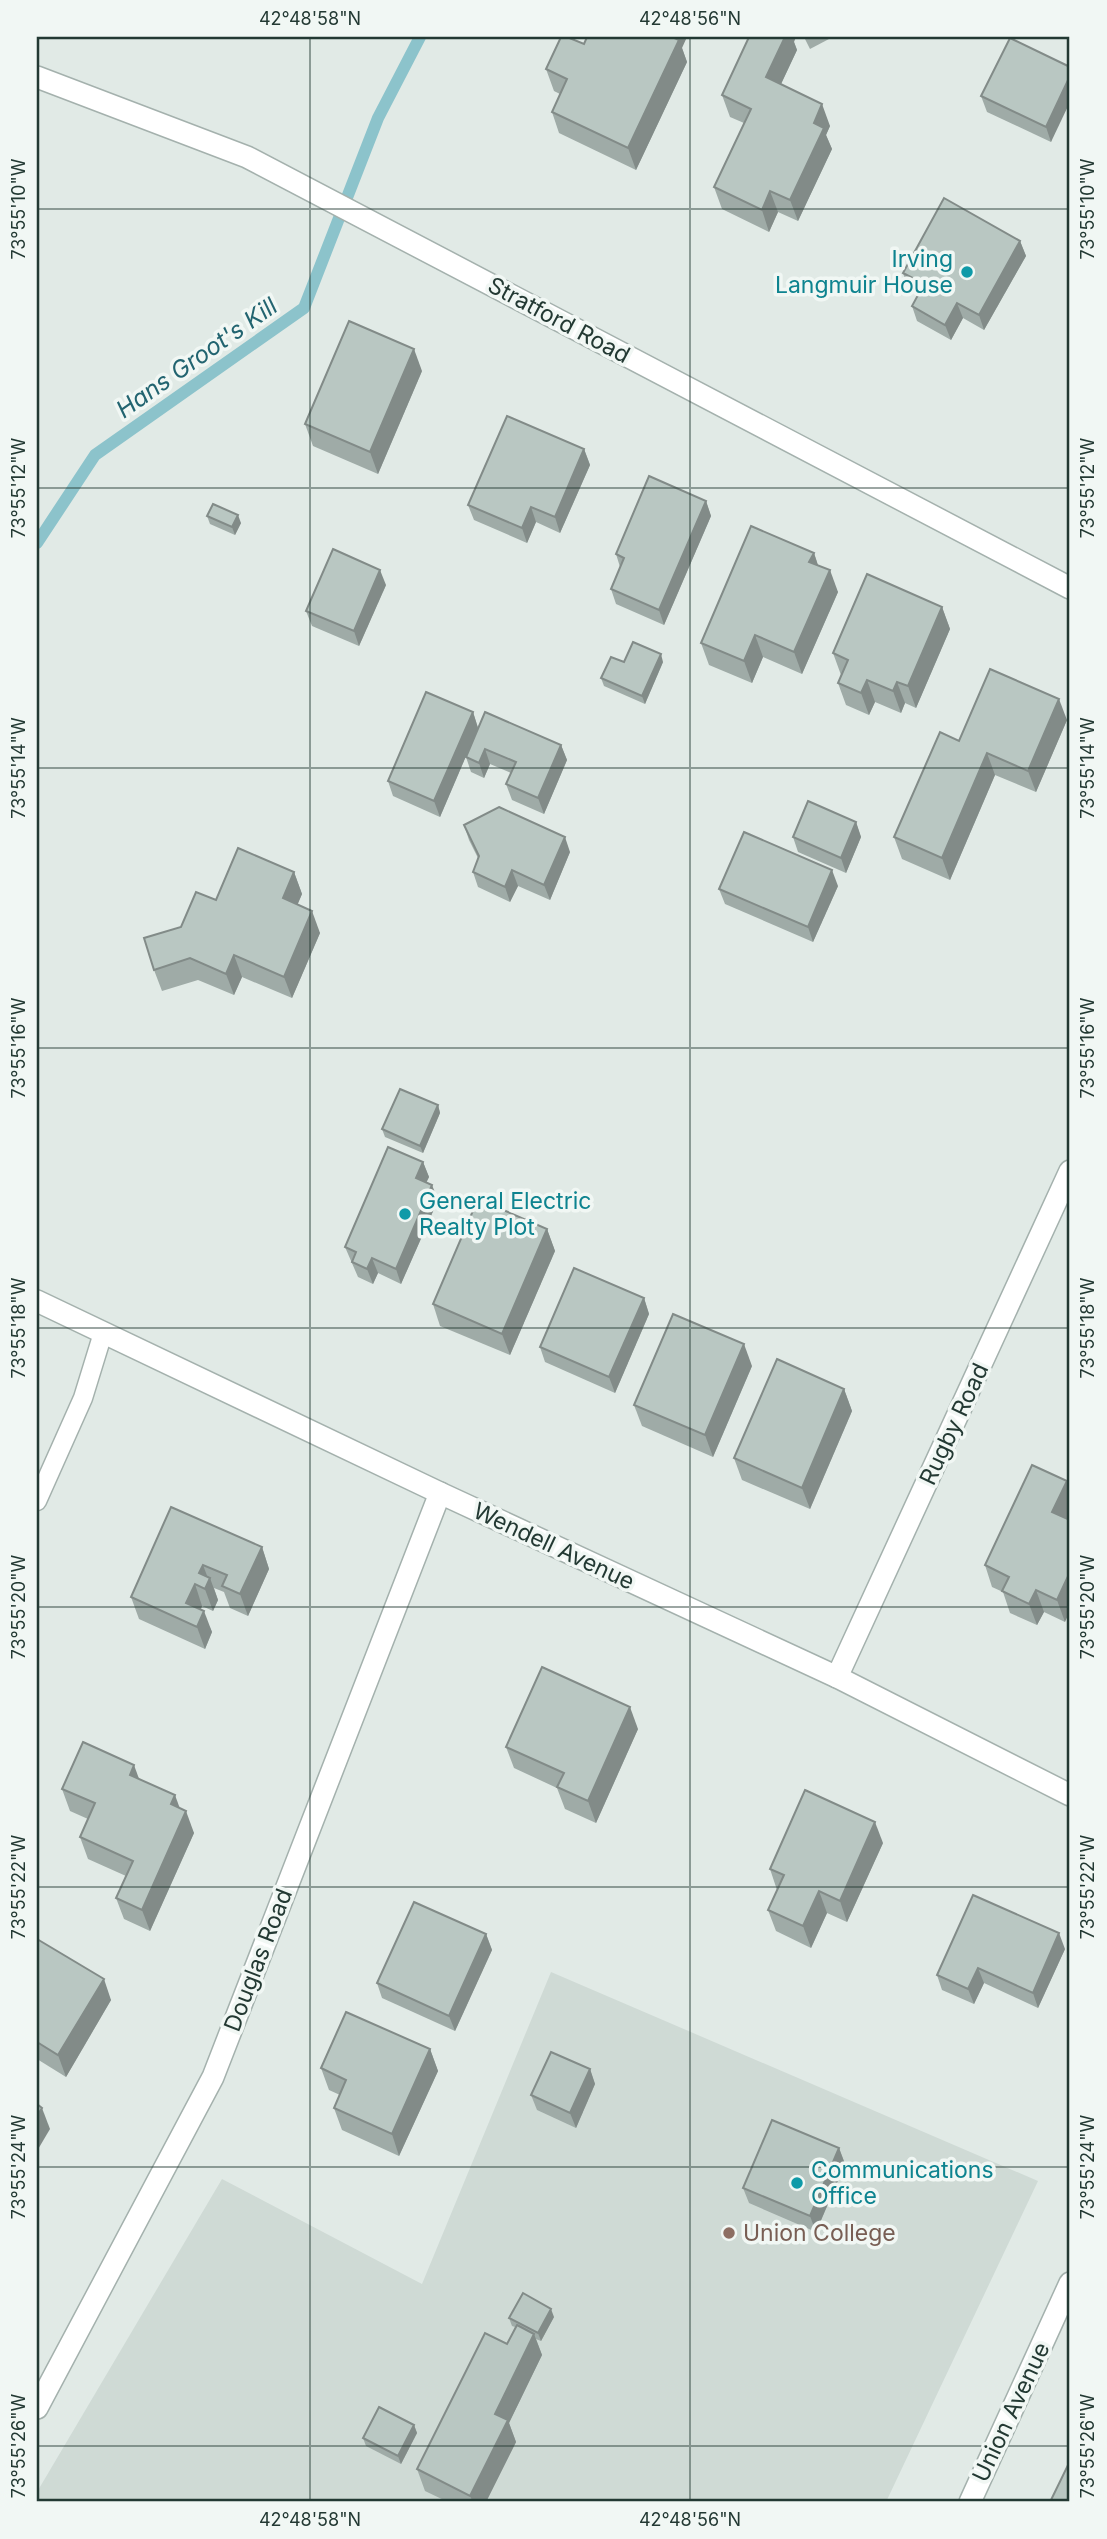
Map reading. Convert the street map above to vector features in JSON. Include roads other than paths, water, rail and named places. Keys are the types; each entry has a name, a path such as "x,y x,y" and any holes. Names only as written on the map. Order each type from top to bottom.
{"street":[{"name":"Stratford Road","path":"37,77 247,156 1070,588"},
{"name":"Rugby Road","path":"837,1677 1070,1171"},
{"name":"Wendell Avenue","path":"37,1301 440,1493 837,1677 1070,1795"},
{"name":"Douglas Road","path":"37,2408 213,2077 440,1493"},
{"name":"Union Avenue","path":"970,2502 1070,2283"}],"lane":[{"path":"37,1501 83,1398 103,1333"}],"waterway":[{"name":"Hans Groot's Kill","path":"37,543 95,455 304,308 378,118 420,37"}],"place":[{"name":"Irving Langmuir House","path":"967,272"},
{"name":"General Electric Realty Plot","path":"405,1214"},
{"name":"Communications Office","path":"797,2183"},
{"name":"Union College","path":"729,2233"}]}
